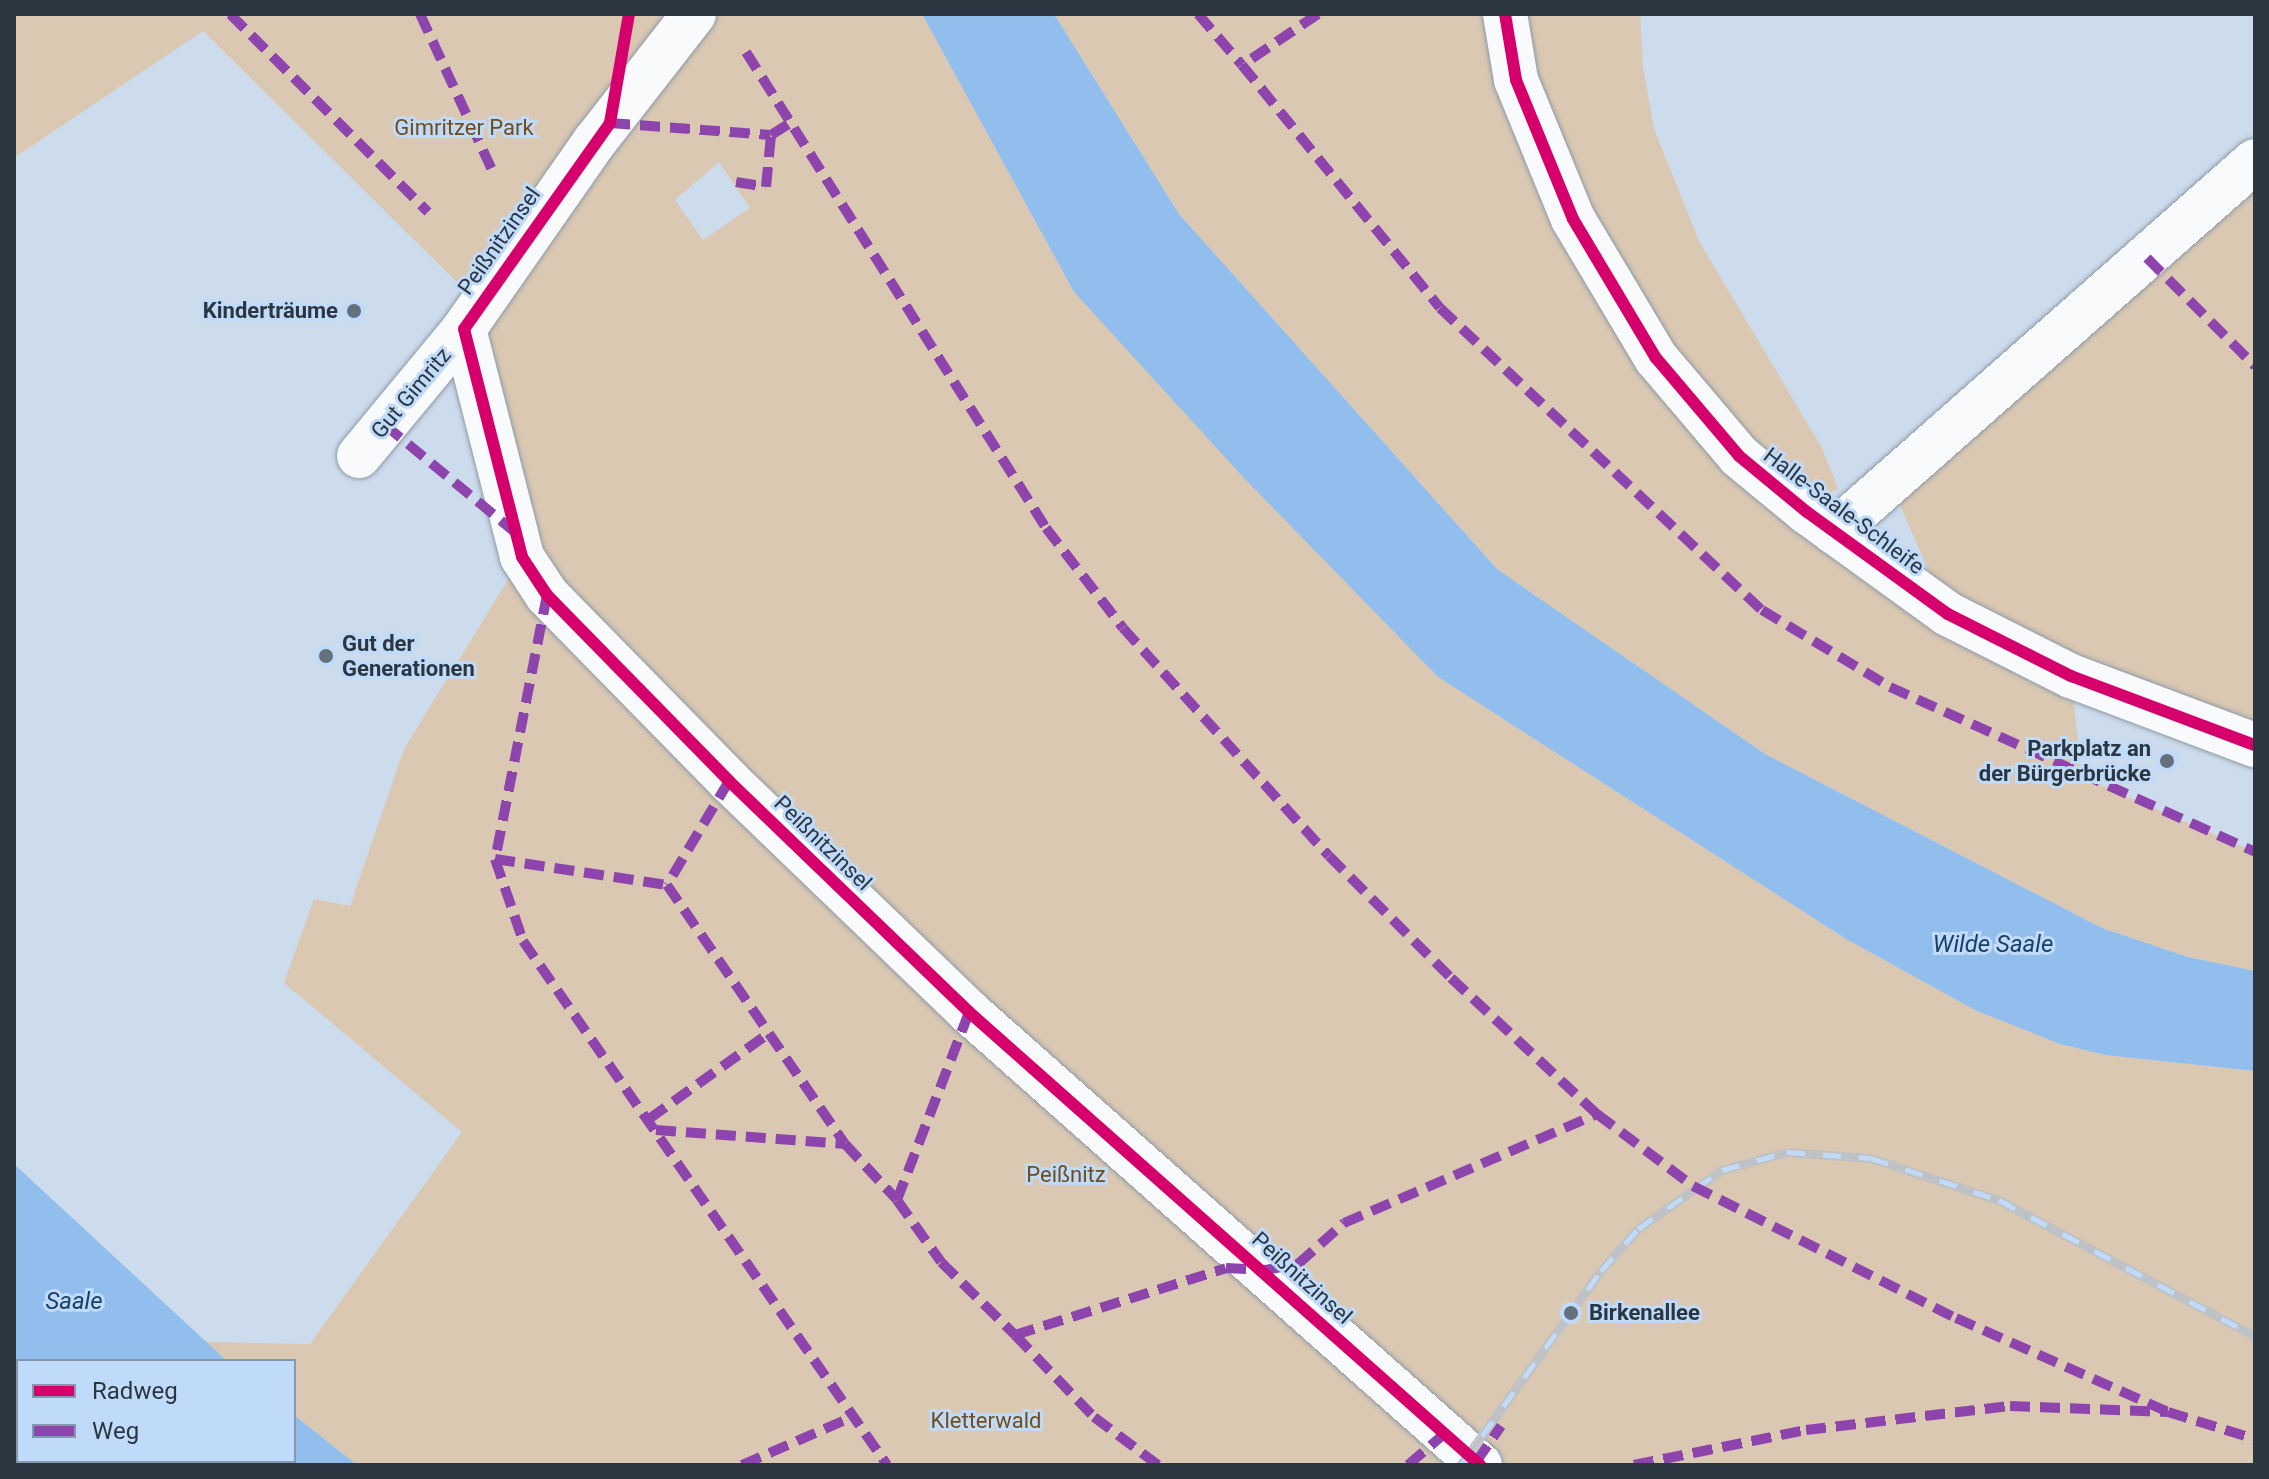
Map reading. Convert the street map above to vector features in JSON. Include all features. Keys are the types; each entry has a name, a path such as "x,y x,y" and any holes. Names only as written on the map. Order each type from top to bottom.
{"street":[{"name":"Peißnitzinsel","path":"694,14 595,141 464,329 522,557 547,595 729,781 969,1012 1480,1465"},
{"name":"Halle-Saale-Schleife","path":"1505,14 1516,80 1573,219 1656,358 1739,456 1834,532 1948,614 2071,676 2255,745"},
{"path":"1834,532 2255,161"},
{"name":"Gut Gimritz","path":"359,456 464,329"}],"green space":[{"path":"14,14 922,14 1074,292 1438,677 1846,939 1975,1010 2060,1044 2105,1055 2255,1071 2255,1465 357,1465 296,1417 296,1359 224,1359 203,1342 310,1344 462,1132 284,983 314,899 350,906 404,749 522,557 478,303 203,31 14,158","holes":["719,162 750,208 703,240 675,200"]},
{"path":"1054,14 1640,14 1643,67 1654,129 1699,241 1822,448 1838,488 1807,512 1947,612 1891,485 2255,161 2255,745 2071,677 2082,777 2255,852 2255,971 2188,957 2102,928 1765,754 1497,569 1179,214"}],"water":[{"name":"Wilde Saale","path":"922,14 1054,14 1179,214 1497,569 1765,754 2102,928 2188,957 2255,971 2255,1071 2105,1055 2060,1044 1975,1010 1846,939 1438,677 1244,478 1074,292"},
{"name":"Saale","path":"14,1164 225,1359 16,1359 16,1463 296,1463 296,1417 357,1465 14,1465"}],"railway":[{"path":"1461,1465 1601,1271 1638,1229 1722,1170 1787,1152 1871,1158 1999,1200 2255,1336"}],"marked path":[{"path":"230,14 428,212"},
{"path":"420,14 491,168"},
{"path":"1198,14 1242,65"},
{"path":"1318,14 1242,65 1440,308 1762,610 1890,687 2255,852"},
{"path":"746,52 1046,528 1123,628 1329,856 1451,978 1597,1114 1693,1186 1956,1318 2168,1412"},
{"path":"611,117 610,123 771,135 792,122"},
{"path":"736,182 766,187 771,135"},
{"path":"2147,258 2255,366"},
{"path":"385,425 515,532"},
{"path":"547,595 495,859 523,941 887,1465"},
{"path":"729,781 667,885 845,1144 897,1200 941,1262 1015,1335 1226,1268 1266,1270 1298,1264 1344,1223 1597,1114"},
{"path":"495,859 667,885"},
{"path":"897,1200 969,1012"},
{"path":"649,1119 769,1033"},
{"path":"656,1130 845,1144"},
{"path":"1015,1335 1094,1417 1158,1465"},
{"path":"1634,1465 1806,1430 2010,1406 2168,1412 2255,1439"},
{"path":"742,1465 852,1417"},
{"path":"1476,1462 1501,1426"},
{"path":"1408,1465 1443,1435"}],"cycle path":[{"path":"629,14 610,123 464,329 522,557 547,595 729,781 969,1012 1480,1465"},
{"path":"1505,14 1516,80 1573,219 1656,358 1739,456 1807,512 1948,614 2071,676 2255,745"}],"place":[{"name":"Kinderträume","path":"354,311"},
{"name":"Gut der Generationen","path":"326,656"},
{"name":"Parkplatz an der Bürgerbrücke","path":"2167,761"},
{"name":"Birkenallee","path":"1571,1313"}],"park label":[{"name":"Gimritzer Park","path":"464,128"},
{"name":"Peißnitz","path":"1066,1175"},
{"name":"Kletterwald","path":"986,1421"}]}
